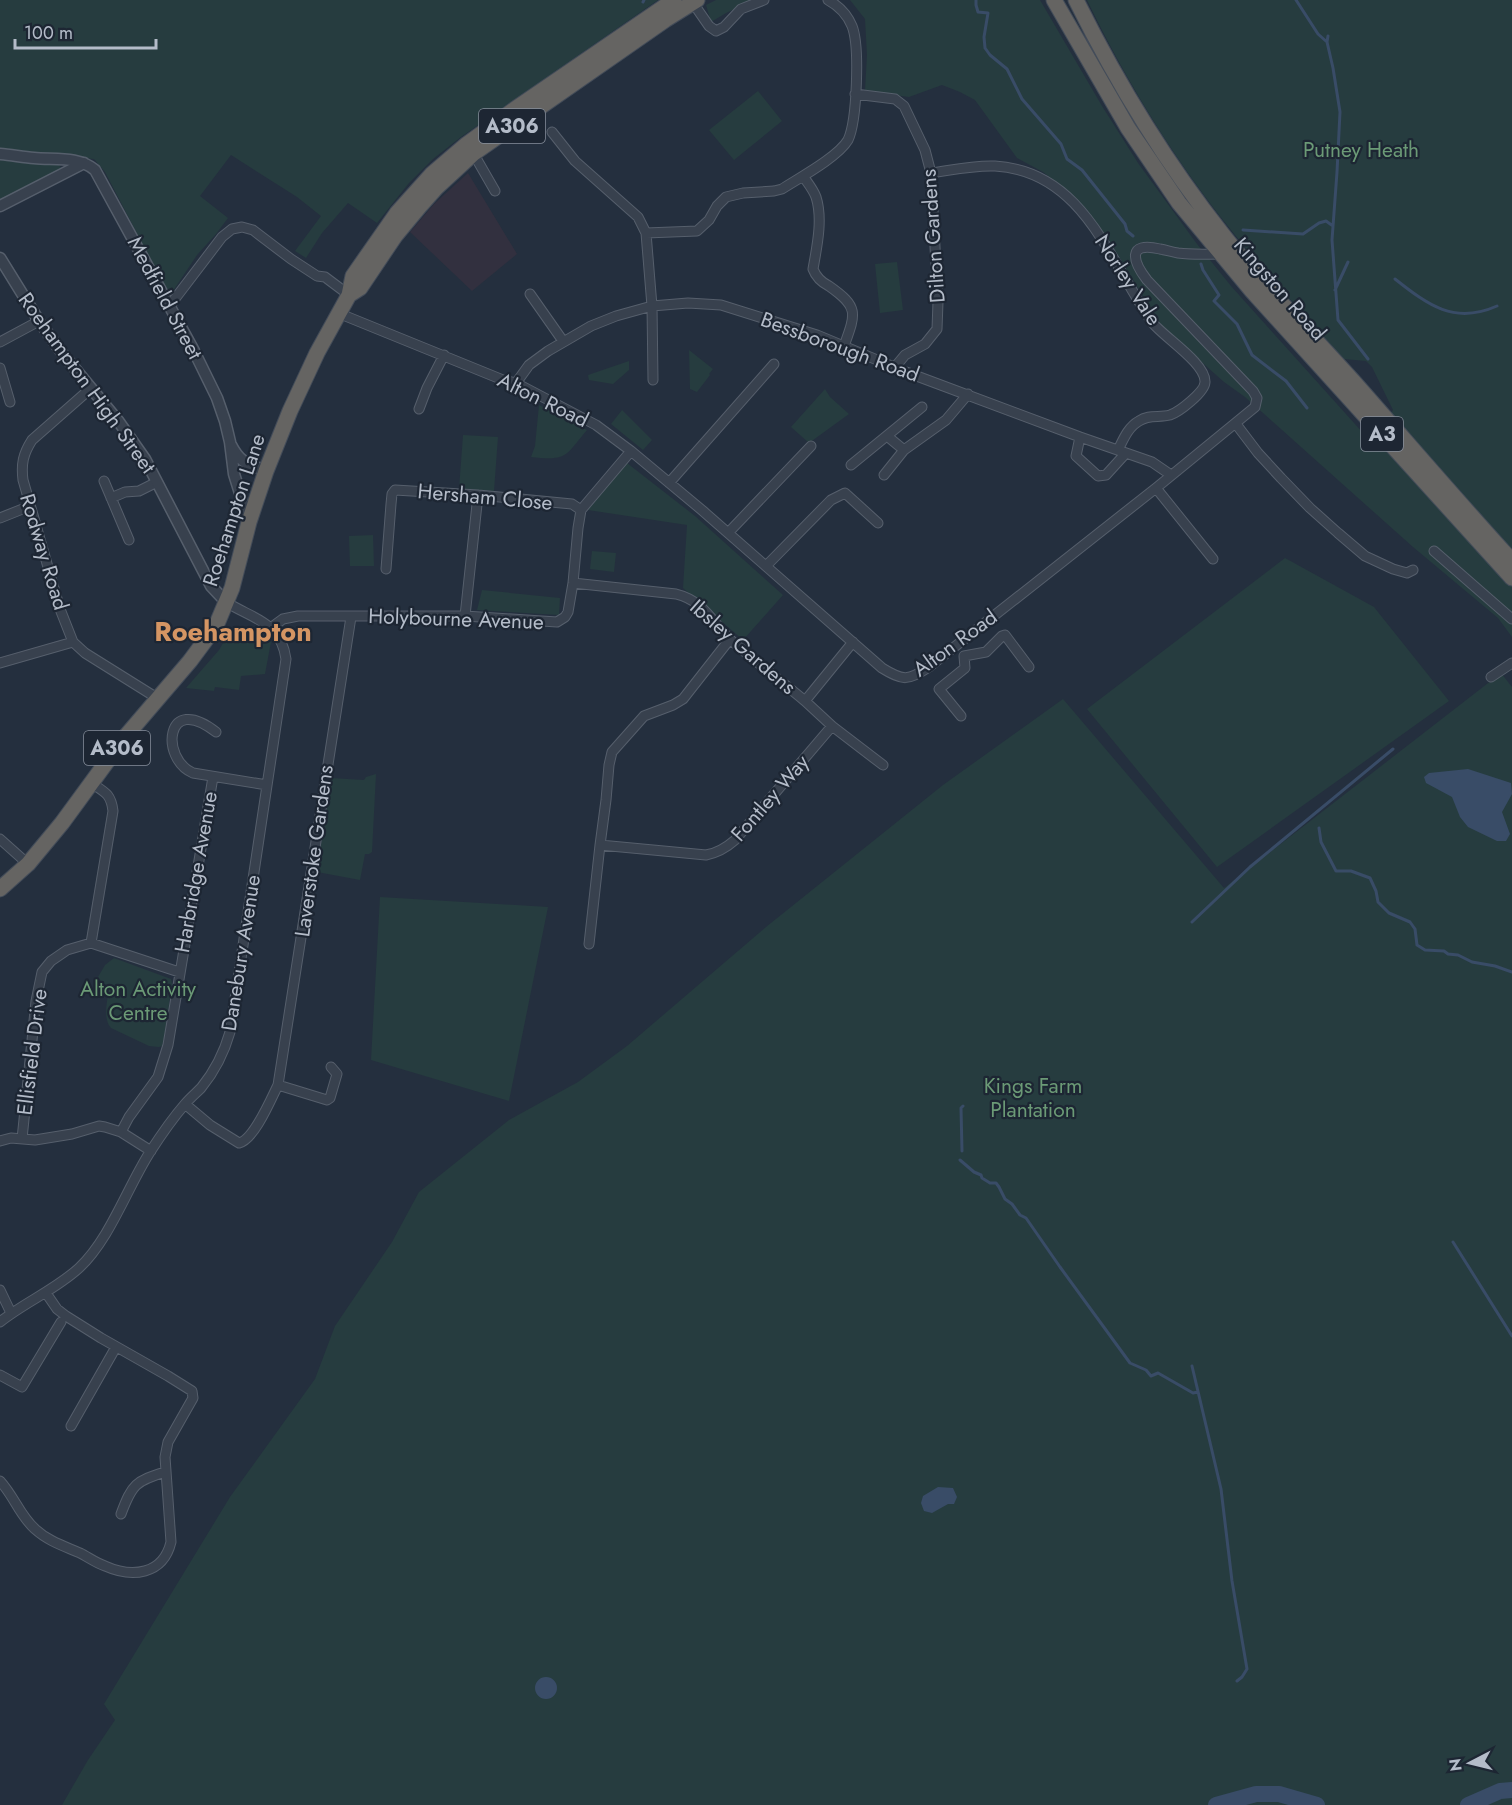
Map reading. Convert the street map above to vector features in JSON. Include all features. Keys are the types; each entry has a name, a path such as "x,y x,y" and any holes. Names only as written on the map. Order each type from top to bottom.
{"highway":[{"name":"Roehampton Lane","path":"471,149 515,109 674,0"},
{"name":"Kingston Road","path":"1054,0 1128,128 1179,203 1260,300 1512,578"},
{"name":"Kingston Road","path":"1076,0 1130,99 1162,151 1222,234 1512,561"},
{"name":"Roehampton Lane","path":"0,889 28,864 62,823 126,736 216,626 236,574 249,522 266,471 290,411 349,295 353,276 397,213 432,174 693,1"}],"street":[{"path":"693,1 709,26 716,31 724,27 741,9 764,0"},
{"path":"646,233 697,231 709,220 717,206 726,197 782,189 838,152 848,140 852,124 857,71 856,47 852,27 841,7 828,0"},
{"name":"Dilton Gardens","path":"855,94 895,99 904,106 925,150 931,173 938,302 937,328 925,344 905,355 895,367"},
{"path":"552,132 575,161 638,217 646,233 652,306 653,380"},
{"path":"471,149 495,191"},
{"path":"0,154 85,163"},
{"path":"0,206 85,163"},
{"name":"Medfield Street","path":"85,163 100,177 217,398 230,442 234,474 249,522"},
{"name":"Norley Vale","path":"931,173 994,166 1015,169 1036,176 1068,195 1092,223 1153,324 1185,352 1203,373 1205,382 1202,391 1183,407 1170,415 1149,416 1129,429 1122,452 1106,475 1098,476 1076,456 1080,437"},
{"path":"803,176 815,195 818,207 819,220 813,269 816,276 846,298 852,307 851,326 844,346"},
{"path":"170,307 216,244 232,228 242,227 253,230 317,276 324,277 349,295"},
{"name":"Alton Road","path":"338,313 503,380 516,383 592,422 631,451 728,533 882,668 904,679 914,677 956,645 1255,407 1257,398 1253,391 1147,280 1138,269 1135,260 1138,250 1145,248 1179,253 1222,255"},
{"name":"Roehampton High Street","path":"0,258 39,321 137,447 211,586 226,602"},
{"path":"530,294 562,341"},
{"name":"Bessborough Road","path":"516,383 529,365 562,341 616,316 652,306 688,303 721,305 816,335 1080,437 1152,462 1171,475"},
{"path":"0,342 39,321"},
{"path":"419,409 444,355"},
{"path":"669,483 774,364"},
{"path":"0,368 10,402"},
{"name":"Rodway Road","path":"73,642 60,609 23,480 21,464 32,440 90,389"},
{"path":"884,475 904,450 946,420 968,394"},
{"path":"852,465 922,407"},
{"path":"1236,424 1258,453 1310,508 1365,556 1393,569 1407,573 1413,570"},
{"path":"887,436 904,450"},
{"name":"Medfield Street","path":"230,442 244,463 266,471"},
{"path":"728,533 811,446"},
{"path":"581,510 631,451"},
{"path":"104,481 129,540"},
{"path":"111,498 125,492 139,491 157,482"},
{"path":"1156,488 1213,559"},
{"name":"Hersham Close","path":"386,568 392,494 395,490 572,504 581,510"},
{"path":"766,566 831,500 845,493 878,523"},
{"path":"465,616 478,495"},
{"path":"0,518 30,506"},
{"name":"Holybourne Avenue","path":"272,627 289,617 465,616 557,622 568,612 581,510"},
{"path":"1434,551 1512,619"},
{"name":"Ibsley Gardens","path":"573,584 685,596 713,618 730,639 832,726 883,765"},
{"path":"226,602 272,627"},
{"name":"Laverstoke Gardens","path":"184,1104 210,1125 242,1143 253,1130 278,1085 351,617"},
{"name":"Danebury Avenue","path":"0,1322 75,1272 92,1253 151,1151 184,1104 205,1082 226,1047 286,659 283,645 272,627"},
{"path":"964,656 986,652 1005,635 1029,667"},
{"path":"590,944 612,752 644,716 683,699 730,639"},
{"path":"0,663 73,642 85,653 157,698"},
{"name":"Ibsley Gardens","path":"805,701 853,642"},
{"path":"956,645 964,656 965,668 939,689 961,716"},
{"path":"1491,678 1512,663"},
{"name":"Harbridge Avenue","path":"216,732 203,722 185,720 176,724 173,737 175,755 184,769 213,777 267,785"},
{"name":"Fontley Way","path":"600,845 714,854 735,840 832,726"},
{"name":"Harbridge Avenue","path":"121,1132 158,1077 168,1045 213,777"},
{"path":"91,783 112,800 113,811 91,943 179,972"},
{"path":"0,839 28,864"},
{"name":"Ellisfield Drive","path":"22,1139 36,1001 42,972 51,960 67,950 91,943"},
{"path":"278,1085 327,1100 330,1098 337,1074 331,1067"},
{"path":"0,1141 11,1138 35,1140 58,1137 99,1126 121,1132 151,1151"},
{"path":"0,1290 11,1313"},
{"path":"0,1481 9,1490 27,1521 46,1538 106,1567 131,1573 156,1567 169,1551 171,1542 165,1457 168,1442 193,1398 192,1391 66,1316 57,1309 46,1293"},
{"path":"0,1375 22,1387 61,1322"},
{"path":"71,1426 116,1347"},
{"path":"121,1514 126,1499 137,1483 165,1472"}],"shaded area":[{"path":"468,173 517,254 472,291 410,232 434,204"}],"green space":[{"path":"0,0 658,0 461,137 433,159 409,183 377,223 348,203 322,233 306,258 295,251 321,216 297,197 231,155 200,196 228,218 197,255 173,291 167,291 105,172 94,159 0,149"},
{"path":"716,0 754,0 711,22 706,5"},
{"name":"Putney Heath","path":"850,0 1040,0 1138,163 1197,244 1231,286 1372,443 1393,410 1372,367 1366,361 1344,359 1262,267 1214,208 1154,122 1087,0 1512,0 1512,637 1498,618 1413,547 1245,397 1224,382 1161,326 1109,240 1075,197 1043,172 1017,158 975,100 942,85 909,97 865,91 867,55 865,19"},
{"path":"758,91 782,121 734,160 709,130"},
{"path":"0,160 52,164 59,165 61,168 53,175 0,200"},
{"path":"897,262 903,310 880,313 875,264"},
{"path":"689,350 713,369 697,392 690,389"},
{"path":"629,361 629,370 613,384 589,380 588,375"},
{"path":"825,389 830,397 849,414 809,443 791,427"},
{"path":"539,405 587,430 565,455 552,458 531,457 535,446"},
{"path":"622,410 652,440 643,450 611,424"},
{"path":"463,435 498,437 494,491 459,489"},
{"path":"627,463 695,516 783,595 743,640 683,588 687,525 588,510"},
{"path":"373,535 374,566 350,566 349,536"},
{"path":"592,551 616,553 614,572 590,569"},
{"path":"1285,558 1374,607 1449,701 1217,867 1087,709"},
{"path":"482,590 560,598 559,615 477,610"},
{"path":"239,626 261,633 271,642 265,674 241,676 239,690 215,687 214,691 186,688 219,650 233,627"},
{"name":"Kings Farm Plantation","path":"1501,673 1512,687 1512,1805 62,1805 115,1720 104,1704 230,1497 315,1379 335,1326 392,1242 419,1192 509,1120 578,1082 627,1046 766,927 943,785 1063,699 1224,888"},
{"path":"376,774 372,852 365,854 360,880 317,872 331,778 364,780"},
{"path":"380,897 548,907 509,1101 371,1060"},
{"name":"Alton Activity Centre","path":"114,958 171,979 162,1046 149,1046 111,1028 108,1024 106,1008 109,987 103,984 98,977 105,965"}],"water":[{"path":"1468,769 1511,783 1512,794 1502,812 1510,834 1506,841 1497,841 1468,827 1460,817 1452,797 1426,783 1424,777 1429,773"},
{"path":"938,1487 953,1488 957,1497 954,1504 948,1504 932,1513 924,1511 921,1503 923,1496"},
{"path":"546,1677 554,1680 557,1688 554,1696 546,1699 538,1696 535,1688 538,1680"}],"waterway":[{"path":"976,0 978,12 988,13 984,37 985,48 1007,69 1022,99 1061,144 1067,159 1082,170 1133,236"},
{"path":"1296,0 1318,34 1327,42"},
{"path":"1328,36 1327,42 1340,112 1332,240 1338,320 1368,359"},
{"path":"1243,230 1303,234 1326,221 1333,226"},
{"path":"1335,290 1348,262"},
{"path":"1201,264 1219,295 1214,301 1237,324 1252,355 1286,381 1307,408"},
{"path":"1395,279 1430,304 1455,313 1482,311 1497,306"},
{"path":"1192,922 1250,867 1393,749"},
{"path":"1319,828 1321,842 1336,871 1351,871 1370,878 1378,902 1389,913 1410,922 1415,929 1417,945 1425,950 1444,951 1472,962 1512,972"},
{"path":"962,1151 961,1108 963,1106"},
{"path":"960,1160 982,1178 990,1183 996,1183 1005,1199 1020,1215 1026,1218 1130,1363 1146,1370 1151,1376 1158,1373 1193,1393 1198,1392"},
{"path":"1453,1242 1512,1336"},
{"path":"1192,1366 1221,1489 1232,1581 1247,1669 1237,1681"},
{"path":"1468,1805 1500,1791 1512,1790"},
{"path":"1216,1805 1256,1794 1279,1794 1317,1805"}],"district":[{"name":"Roehampton","path":"233,632"}]}
